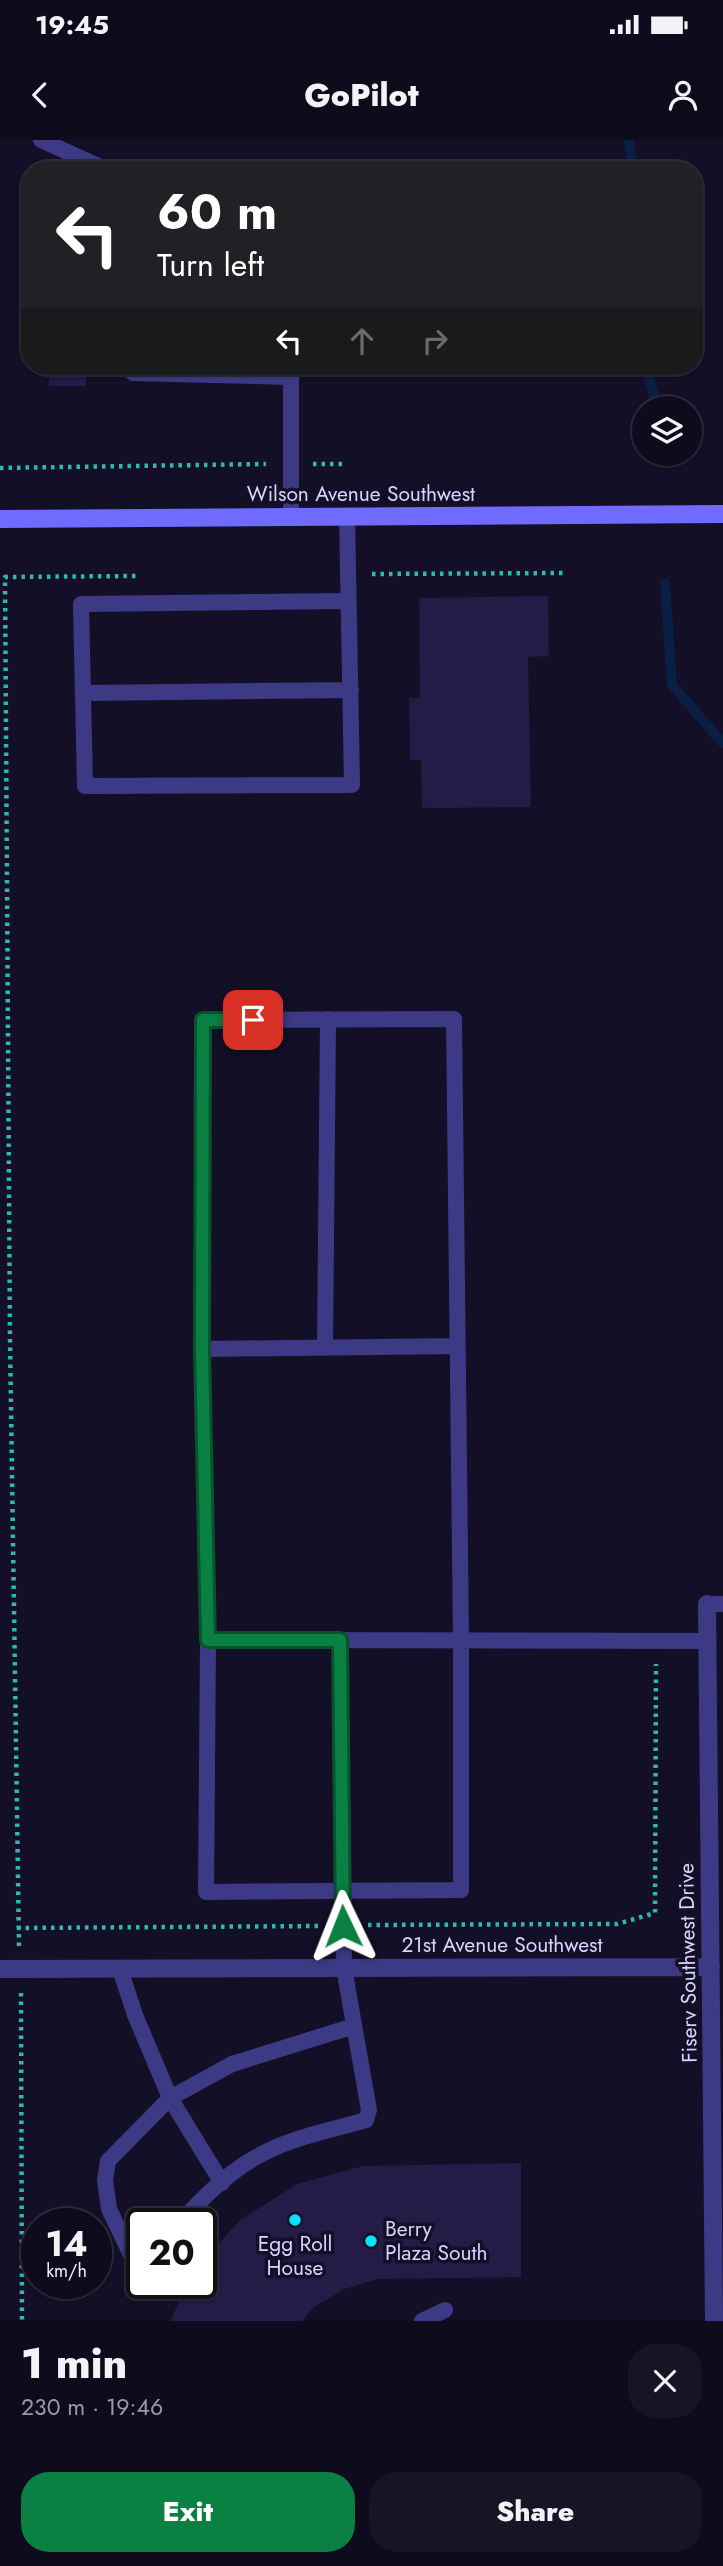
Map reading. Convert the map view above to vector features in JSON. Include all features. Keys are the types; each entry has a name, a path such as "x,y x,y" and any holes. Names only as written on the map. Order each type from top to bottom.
{"street":[{"name":"Wilson Avenue Southwest","path":"0,519 723,514"},
{"name":"Fiserv Southwest Drive","path":"714,2321 718,2296 716,1711 708,1641 715,1604"},
{"name":"21st Avenue Southwest","path":"0,1969 715,1963"}],"lane":[{"path":"41,140 87,161"},
{"path":"212,375 291,377 291,517"},
{"path":"347,516 349,601 351,690 352,785 85,786 81,604 349,601"},
{"path":"85,693 351,690"},
{"path":"325,1347 328,1019"},
{"path":"454,1019 457,1346 461,1890 206,1892 208,1640 202,1349 203,1020 454,1019"},
{"path":"202,1349 457,1346"},
{"path":"208,1640 708,1641"},
{"path":"194,2208 205,2196 261,2154 366,2120 369,2110 344,1968 340,1640"},
{"path":"120,1969 135,2015 170,2098 222,2183"},
{"path":"126,2244 109,2209 105,2180 108,2161 170,2098 232,2064 354,2026"},
{"path":"422,2321 444,2310"}],"path":[{"path":"0,467 344,464"},
{"path":"5,577 10,1325 17,1928 21,1969 22,2321"}],"building":[{"path":"49,375 86,375 86,386 49,386"},
{"path":"548,596 549,656 528,657 531,807 422,808 421,760 410,760 409,698 420,698 419,598"},
{"name":"Berry Plaza South","path":"521,2163 521,2277 378,2279 344,2289 313,2308 302,2321 170,2321 181,2299 217,2299 217,2245 240,2220 297,2184 363,2166"}],"waterway":[{"path":"628,140 632,161"},
{"path":"648,375 654,396"},
{"path":"665,583 672,685 723,743"}],"place":[{"name":"Egg Roll House","path":"295,2220"},
{"name":"Berry Plaza South","path":"371,2241"}],"route":[{"path":"253,1020 203,1020 202,1349 208,1640 340,1640 343,1926"}]}
